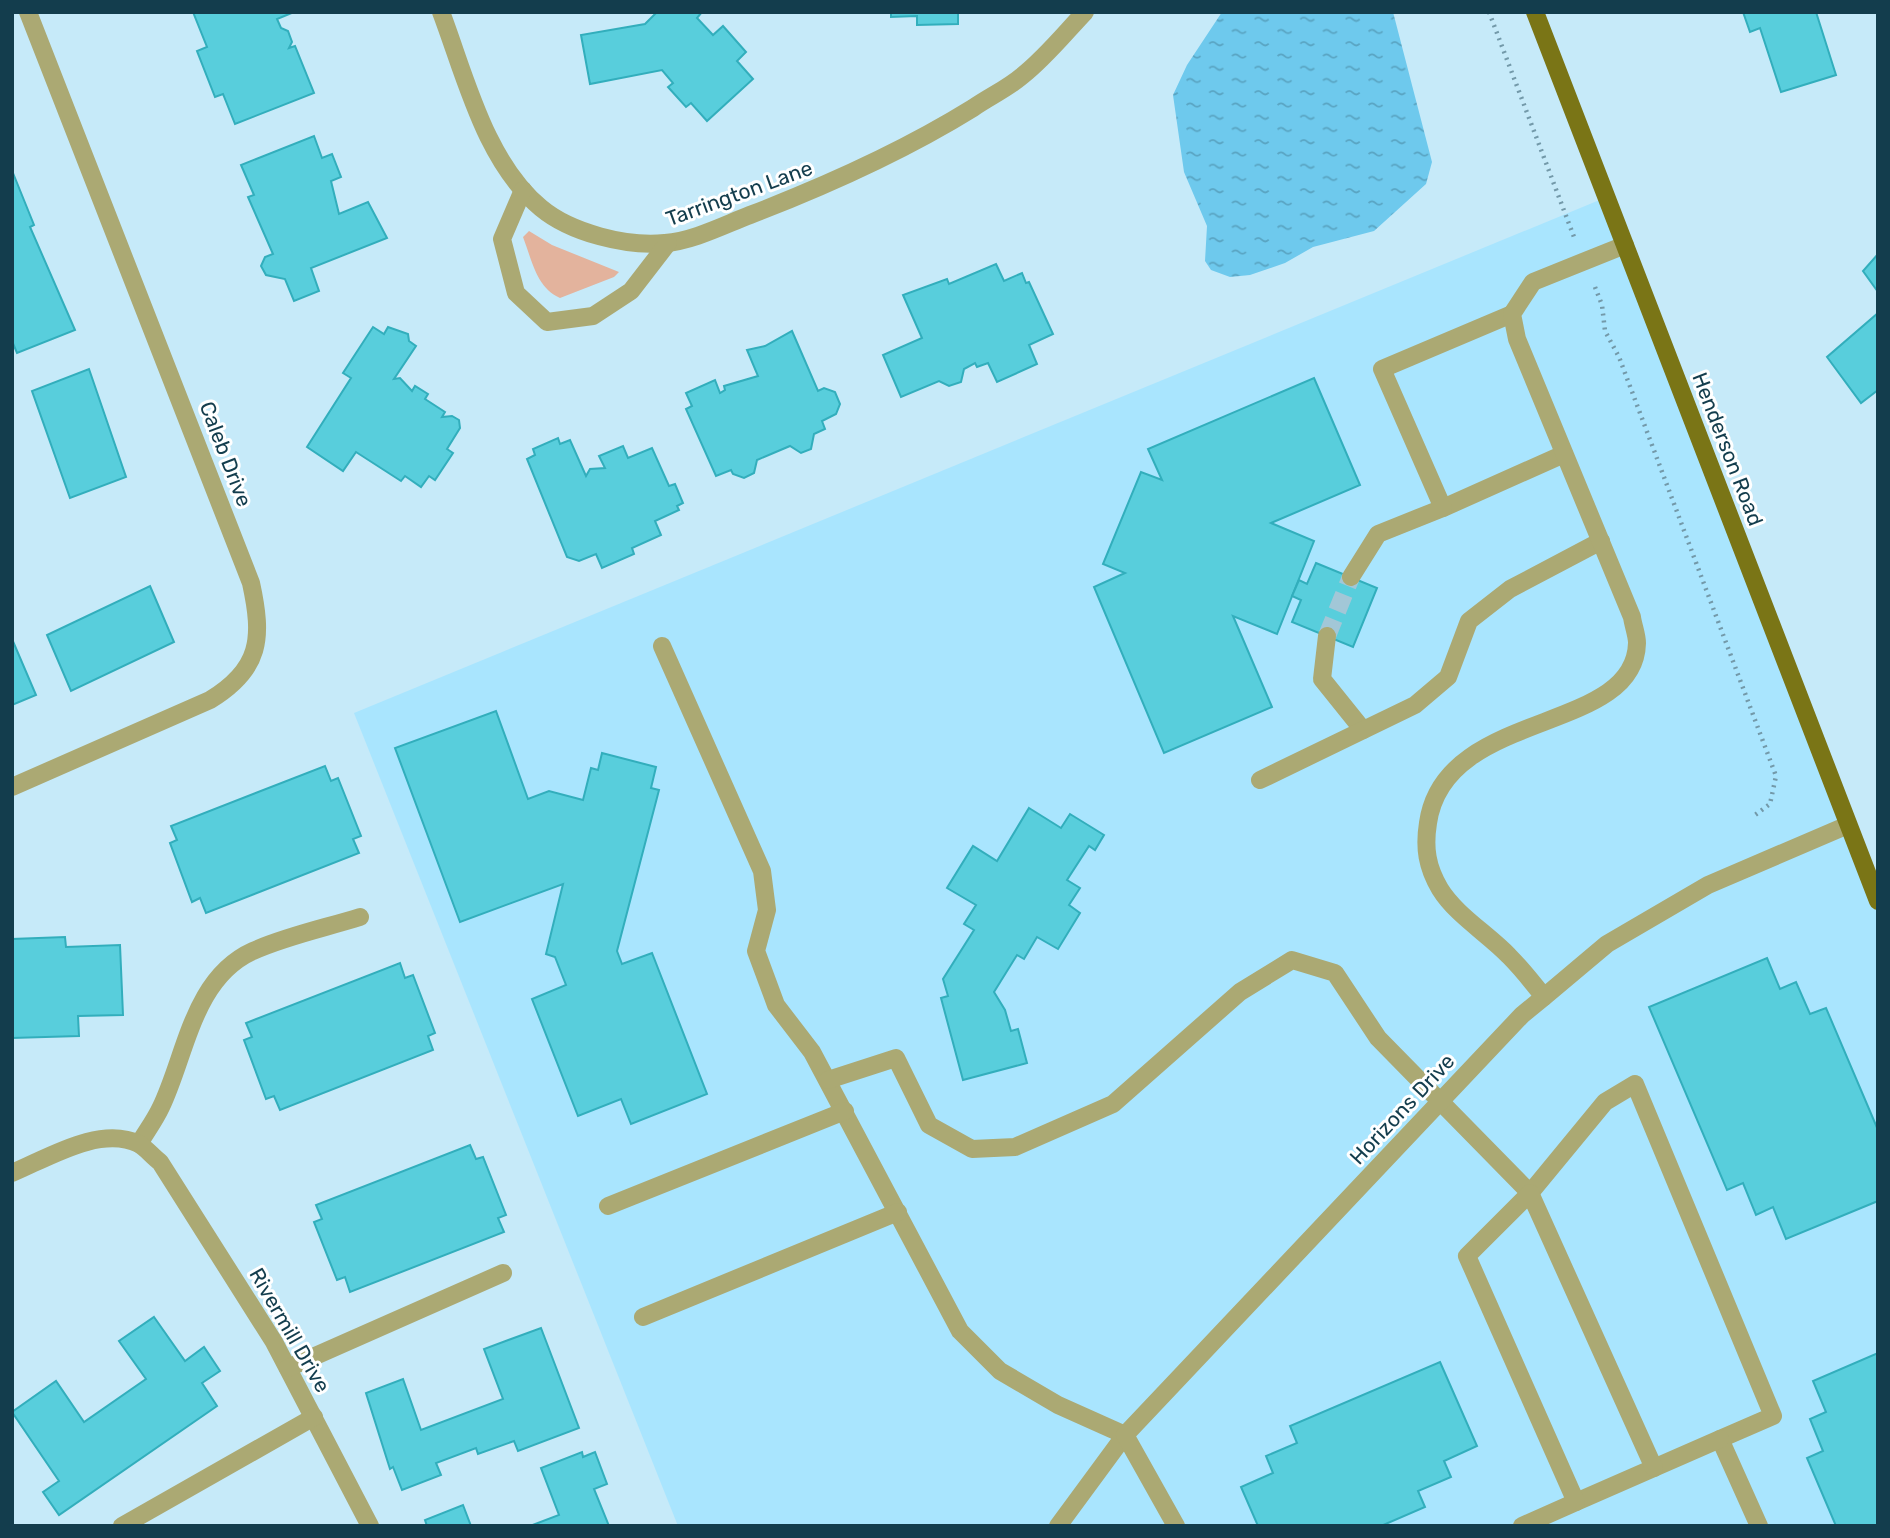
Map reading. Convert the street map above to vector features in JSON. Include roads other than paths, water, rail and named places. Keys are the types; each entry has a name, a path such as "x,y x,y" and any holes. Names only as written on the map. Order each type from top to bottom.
{"main road":[{"name":"Henderson Road","path":"1535,12 1878,901"}],"street":[{"name":"Caleb Drive","path":"12,787 217,696 246,669 258,636 251,583 28,12"},
{"name":"Tarrington Lane","path":"441,12 486,130 502,163 523,190 542,209 586,231 628,244 668,243 841,180 929,136 1022,76 1085,12"},
{"path":"523,190 502,239 516,293 547,322 593,316 622,298 631,291 668,243"},
{"path":"1443,508 1382,369 1512,314 1534,282 1625,245"},
{"path":"1512,314 1517,339 1632,617 1637,644 1626,675 1612,690 1572,711 1480,748 1445,776 1431,801 1426,858 1441,891 1511,957 1544,997"},
{"path":"1351,578 1378,534 1564,454"},
{"path":"1260,780 1415,705 1448,677 1469,621 1510,589 1601,541"},
{"path":"1327,636 1322,680 1363,730"},
{"path":"662,646 762,871 767,910 756,951 776,1005 812,1052 828,1080 960,1331 1000,1371 1058,1405 1125,1435 1176,1526"},
{"name":"Horizons Drive","path":"1058,1526 1125,1435 1441,1101 1544,997 1607,944 1708,885 1848,825"},
{"path":"12,1172 86,1143 113,1137 139,1144 161,1107 189,1031 211,988 222,973 252,951 360,917"},
{"path":"828,1080 896,1058 929,1125 972,1149 1015,1147 1113,1104 1240,992 1292,960 1335,973 1378,1038 1530,1193 1654,1468"},
{"path":"1522,1526 1773,1416 1635,1084 1605,1102 1530,1193 1467,1256 1576,1502"},
{"path":"608,1206 845,1111"},
{"name":"Rivermill Drive","path":"139,1144 160,1162 288,1368 370,1526"},
{"path":"643,1317 898,1212"},
{"path":"288,1368 503,1273"},
{"path":"122,1526 314,1417"},
{"path":"1720,1439 1759,1526"}],"water":[{"path":"1222,12 1393,12 1432,162 1426,184 1374,231 1313,247 1285,263 1250,275 1230,277 1211,270 1205,261 1207,226 1184,172 1173,95 1187,65"}],"tunnel":[{"path":"1327,636 1351,577"}]}
